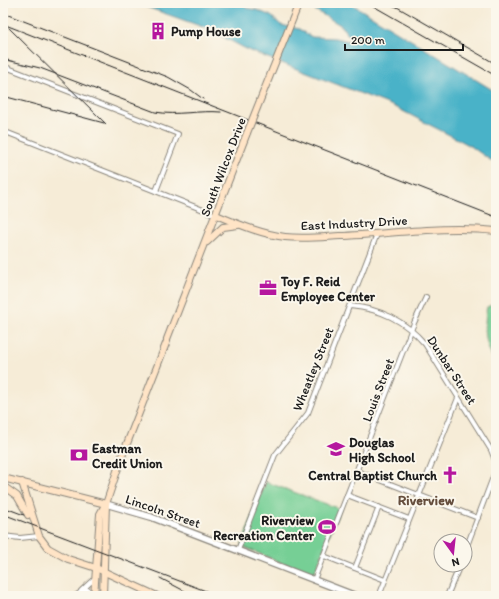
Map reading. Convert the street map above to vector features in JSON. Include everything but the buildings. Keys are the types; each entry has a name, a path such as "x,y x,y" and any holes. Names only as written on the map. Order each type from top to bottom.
{"main road":[{"name":"South Wilcox Drive","path":"103,596 105,573 106,504 121,459 299,3"},
{"name":"East Industry Drive","path":"216,215 269,234 295,237 319,238 451,229 496,231"},
{"path":"204,244 223,227 241,225"},
{"name":"Lincoln Street","path":"3,478 106,504"},
{"path":"22,482 38,536"},
{"path":"3,486 17,496 22,502 33,528 48,548 59,555 96,568 156,596"},
{"path":"94,595 100,514 106,504"}],"street":[{"path":"3,66 178,134 156,191"},
{"path":"3,131 216,215"},
{"name":"Wheatley Street","path":"238,550 275,455 308,413 377,234"},
{"name":"Louis Street","path":"314,580 426,297"},
{"name":"Dunbar Street","path":"350,306 366,308 384,313 412,330 425,344 491,450 495,472 472,533"},
{"path":"380,596 458,398"},
{"path":"357,471 478,518"},
{"path":"347,496 410,519"},
{"name":"Lincoln Street","path":"106,504 151,517 356,596"},
{"path":"355,568 379,507"},
{"path":"3,536 20,538 38,536"},
{"path":"324,556 386,580"},
{"path":"447,596 457,573"},
{"path":"75,596 95,578"},
{"path":"80,592 89,589 94,595"}],"green space":[{"path":"496,303 496,364 487,344 485,322 487,307"},
{"path":"266,482 340,509 313,576 241,546"}],"water":[{"path":"135,3 242,3 246,8 257,10 271,16 281,25 299,29 312,37 335,38 349,41 353,37 346,33 342,26 303,3 350,3 496,92 496,164 469,145 393,106 250,51 206,28"}],"railway":[{"path":"368,3 496,76"},
{"path":"385,3 397,7 496,64"},
{"path":"3,13 168,77 191,90 203,99"},
{"path":"3,24 496,217"},
{"path":"9,28 106,124"},
{"path":"3,59 40,68 155,112 221,112"},
{"path":"3,96 104,123"},
{"path":"3,507 24,515"},
{"path":"3,514 219,596"},
{"path":"160,578 194,596"}],"place":[{"name":"Pump House","path":"158,31"},
{"name":"Toy F. Reid Employee Center","path":"268,288"},
{"name":"Douglas High School","path":"336,449"},
{"name":"Eastman Credit Union","path":"79,455"},
{"name":"Central Baptist Church","path":"450,475"},
{"name":"Riverview Recreation Center","path":"327,527"}],"district":[{"name":"Riverview","path":"426,500"}]}
